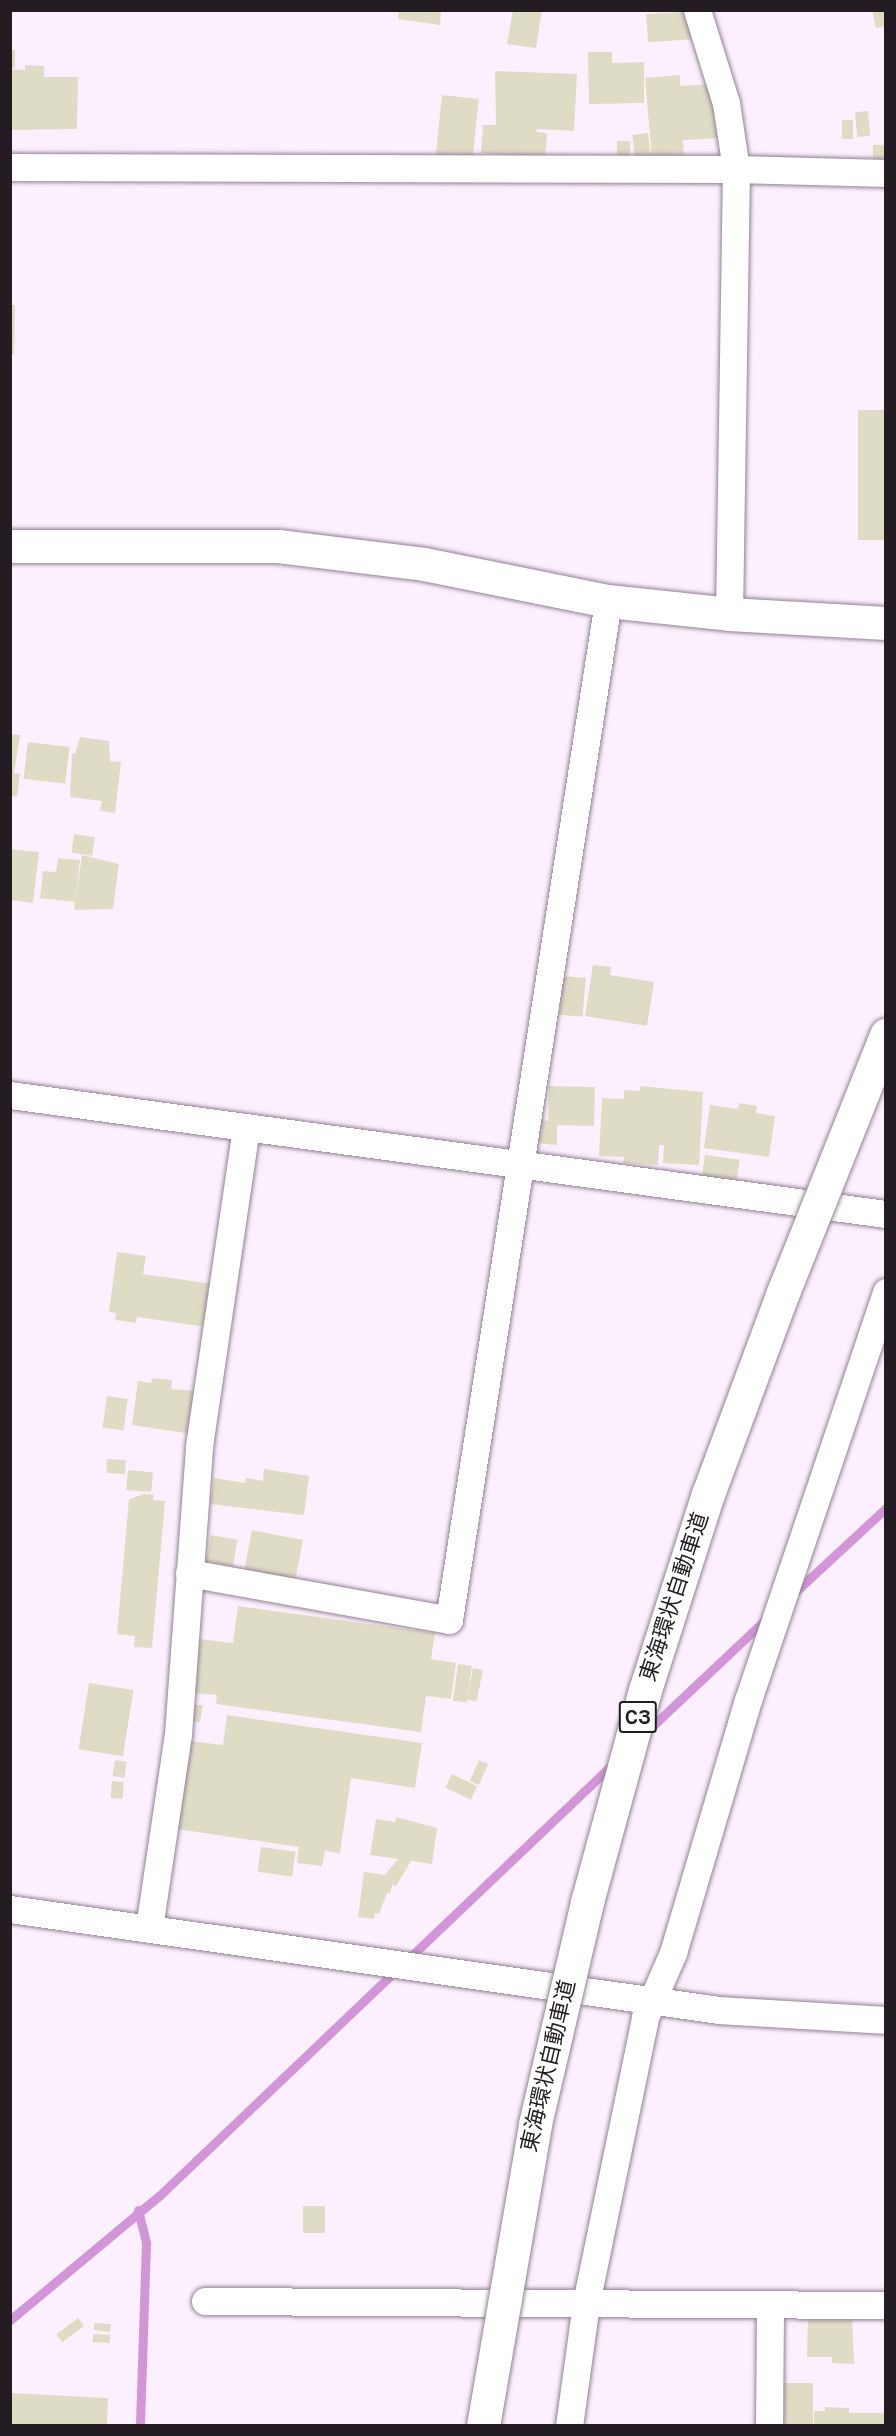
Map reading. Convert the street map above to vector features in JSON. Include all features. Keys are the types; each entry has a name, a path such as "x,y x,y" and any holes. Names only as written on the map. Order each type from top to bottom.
{"main road":[{"path":"10,546 278,546 424,564 608,601 729,614 885,622"},
{"name":"東海環状自動車道","path":"483,2426 535,2124 586,1902 645,1690 712,1484 885,1035"}],"street":[{"path":"698,10 726,103 736,169 729,614"},
{"path":"10,167 736,169 885,173"},
{"path":"189,1573 449,1620 608,601"},
{"path":"10,1095 885,1214"},
{"path":"149,1928 178,1734 200,1446 246,1127"},
{"path":"569,2426 586,2303 645,2017 673,1953 759,1666 885,1292"},
{"path":"10,1909 436,1972 719,2010 885,2020"},
{"path":"205,2301 885,2305"},
{"path":"769,2426 770,2305"}],"building":[{"path":"399,10 441,10 440,25 398,19"},
{"path":"513,10 542,10 536,48 507,44"},
{"path":"872,10 886,10 886,26 876,28"},
{"path":"694,11 696,39 648,42 646,14"},
{"path":"10,50 15,50 15,68 10,68"},
{"path":"588,52 612,52 612,63 644,62 644,103 589,104"},
{"path":"25,65 44,66 44,77 78,77 77,129 10,130 10,69 25,70"},
{"path":"495,71 577,74 574,131 537,129 536,132 547,133 545,158 481,153 483,125 496,125"},
{"path":"680,75 680,86 714,84 718,138 683,140 684,156 652,159 645,78"},
{"path":"442,95 479,99 473,159 436,155"},
{"path":"868,111 870,136 857,137 855,112"},
{"path":"842,120 853,120 853,139 842,139"},
{"path":"648,133 651,158 635,160 632,135"},
{"path":"617,141 630,141 630,156 617,156"},
{"path":"873,145 886,145 886,159 873,159"},
{"path":"10,305 15,305 14,354 10,354"},
{"path":"858,410 886,410 886,540 858,540"},
{"path":"10,734 20,735 14,773 20,774 17,797 10,796"},
{"path":"80,737 109,741 110,761 121,762 115,813 100,811 102,801 70,797 72,753 75,754"},
{"path":"28,742 70,747 65,784 23,779"},
{"path":"74,834 95,837 92,856 71,853"},
{"path":"10,849 39,852 33,903 10,900"},
{"path":"82,855 119,864 113,909 74,910 75,902 40,898 43,871 56,872 58,858 80,860 76,898"},
{"path":"593,965 611,967 610,975 654,982 647,1026 585,1016"},
{"path":"563,976 586,978 583,1017 560,1015"},
{"path":"549,1086 595,1087 594,1126 557,1125 557,1145 536,1143 539,1120 548,1121"},
{"path":"640,1086 703,1092 699,1165 663,1163 664,1145 659,1145 658,1165 623,1163 624,1157 599,1156 602,1098 624,1099 624,1090 640,1091"},
{"path":"739,1103 757,1106 756,1113 775,1116 769,1157 704,1148 710,1105 738,1109"},
{"path":"705,1155 740,1160 736,1183 702,1178"},
{"path":"117,1252 146,1256 143,1274 213,1284 206,1327 137,1317 136,1323 115,1320 116,1313 109,1312"},
{"path":"152,1378 172,1380 171,1389 197,1391 192,1434 132,1425 138,1381 151,1383"},
{"path":"107,1396 128,1399 123,1431 103,1428"},
{"path":"107,1459 126,1460 125,1474 106,1473"},
{"path":"264,1469 309,1476 304,1515 210,1504 214,1478 245,1483 246,1478 263,1481"},
{"path":"128,1470 153,1472 151,1492 126,1490"},
{"path":"145,1494 154,1495 153,1500 165,1501 152,1648 134,1647 135,1636 117,1634 129,1499"},
{"path":"252,1530 303,1540 295,1581 244,1571"},
{"path":"211,1535 238,1540 233,1566 206,1562"},
{"path":"238,1606 435,1633 431,1659 456,1663 451,1699 426,1696 421,1732 216,1704 217,1695 194,1693 199,1639 233,1643"},
{"path":"458,1664 472,1666 467,1703 453,1701"},
{"path":"473,1668 483,1670 477,1701 467,1699"},
{"path":"89,1683 133,1690 123,1756 79,1749"},
{"path":"195,1705 203,1705 200,1722 193,1721"},
{"path":"227,1715 422,1743 415,1788 351,1778 340,1853 325,1851 322,1866 297,1863 299,1847 177,1829 190,1741 223,1745"},
{"path":"115,1760 127,1762 124,1778 112,1776"},
{"path":"479,1760 488,1764 479,1785 470,1781"},
{"path":"452,1774 477,1786 471,1800 445,1787"},
{"path":"112,1781 124,1782 122,1799 111,1798"},
{"path":"396,1817 437,1828 432,1864 411,1861 396,1886 392,1885 390,1894 387,1893 379,1914 375,1913 374,1919 358,1917 364,1872 385,1875 398,1859 370,1855 376,1819 395,1822"},
{"path":"261,1847 296,1852 292,1877 258,1872"},
{"path":"303,2206 325,2206 325,2233 303,2233"},
{"path":"78,2318 84,2326 62,2342 56,2334"},
{"path":"808,2318 852,2319 854,2364 832,2363 832,2357 807,2357"},
{"path":"94,2323 111,2324 110,2332 94,2330"},
{"path":"93,2334 110,2335 110,2343 93,2342"},
{"path":"784,2383 813,2383 813,2426 784,2426"},
{"path":"10,2393 108,2398 107,2426 10,2426"},
{"path":"825,2407 849,2408 849,2413 886,2413 886,2426 814,2426 814,2411 825,2411"}],"waterway":[{"path":"793,1594 886,1508"},
{"path":"644,1734 767,1618"},
{"path":"407,1960 615,1762"},
{"path":"10,2320 159,2196 397,1969"},
{"path":"138,2210 146,2243 140,2426"}]}
